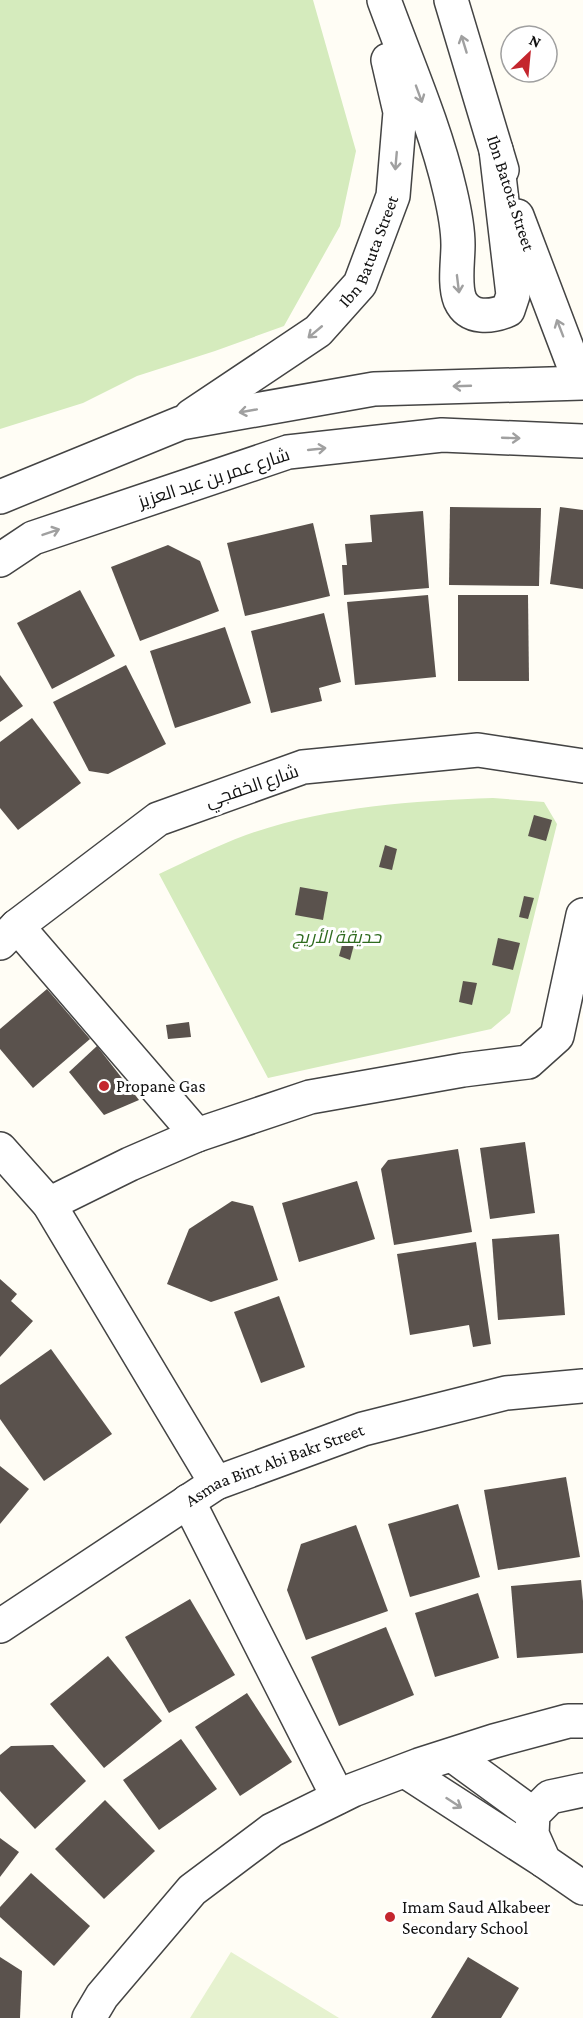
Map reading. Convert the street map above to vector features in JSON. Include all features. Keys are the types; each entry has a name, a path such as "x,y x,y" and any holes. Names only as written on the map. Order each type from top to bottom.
{"street":[{"name":"Ibn Batuta Street","path":"181,423 318,331 360,284 393,196 400,112 375,0"},
{"path":"384,0 436,140 450,192 458,243 456,276 460,300 471,313 482,315 498,314 508,310 513,295 496,150"},
{"name":"Ibn Batota Street","path":"451,0 513,205 582,383"},
{"path":"0,497 181,423 374,389 582,383"},
{"name":"شارع عمر بن عبد العزيز","path":"0,560 33,538 288,452 442,435 583,441"},
{"name":"شارع الخفجي","path":"8,935 158,819 303,767 478,750 583,766"},
{"path":"49,1204 130,1164 197,1135 310,1097 463,1070 528,1062 557,1036 583,915"},
{"path":"8,935 197,1135"},
{"path":"0,1149 49,1204 216,1483"},
{"name":"Asmaa Bint Abi Bakr Street","path":"0,1626 216,1483 363,1429 506,1393 583,1386"},
{"path":"188,1501 338,1797"},
{"path":"88,2018 102,1996 192,1890 272,1830 338,1797 405,1771 568,1721 583,1721"},
{"path":"452,1755 533,1814"},
{"path":"405,1771 583,1888"},
{"path":"544,1861 532,1834 533,1814 550,1797 583,1790"}],"green space":[{"path":"0,0 313,0 356,151 340,226 284,326 137,376 83,403 0,429"},
{"name":"حديقة الأريج","path":"493,798 544,802 557,824 510,1013 491,1029 268,1078 159,874 246,835 306,818 368,807"},
{"path":"231,1952 339,2018 190,2018"}],"building":[{"path":"450,507 541,508 539,586 449,585"},
{"path":"560,507 583,510 583,589 550,584"},
{"path":"423,511 429,588 344,595 342,565 347,565 345,544 372,542 370,515"},
{"path":"313,523 330,596 245,616 227,543"},
{"path":"168,545 200,561 219,611 140,641 111,567"},
{"path":"80,590 115,656 52,689 17,623"},
{"path":"428,595 436,677 355,685 347,602"},
{"path":"458,595 528,595 529,681 458,681"},
{"path":"324,613 341,682 319,688 322,701 271,713 251,631"},
{"path":"225,627 251,703 175,728 150,651"},
{"path":"126,665 166,744 108,774 89,771 53,702"},
{"path":"0,675 23,706 0,722"},
{"path":"32,718 81,783 18,830 0,808 0,742"},
{"path":"534,815 552,820 546,841 528,836"},
{"path":"385,845 397,849 392,870 379,867"},
{"path":"300,887 328,892 323,920 295,915"},
{"path":"524,896 534,898 528,919 519,917"},
{"path":"344,938 355,941 350,960 339,956"},
{"path":"498,938 520,943 513,970 492,965"},
{"path":"463,981 477,983 472,1005 459,1002"},
{"path":"47,989 90,1039 33,1088 0,1049 0,1029"},
{"path":"189,1022 191,1037 168,1039 166,1025"},
{"name":"Propane Gas","path":"97,1046 139,1100 104,1115 69,1072"},
{"path":"525,1142 535,1213 490,1219 480,1148"},
{"path":"458,1149 472,1232 394,1245 381,1169 388,1160"},
{"path":"357,1181 375,1239 299,1262 282,1203"},
{"path":"232,1201 253,1206 278,1280 211,1302 167,1284 189,1229"},
{"path":"559,1234 565,1315 498,1320 492,1239"},
{"path":"476,1242 491,1344 473,1347 469,1325 410,1335 397,1254"},
{"path":"0,1279 17,1294 11,1301 33,1321 0,1357"},
{"path":"279,1296 305,1367 261,1383 234,1312"},
{"path":"51,1349 112,1434 44,1481 0,1419 0,1385"},
{"path":"0,1466 29,1489 0,1524"},
{"path":"566,1477 580,1557 498,1570 484,1490"},
{"path":"458,1504 480,1577 410,1597 388,1524"},
{"path":"356,1525 388,1611 306,1640 287,1590 301,1544"},
{"path":"581,1580 583,1653 517,1658 511,1586"},
{"path":"478,1593 499,1658 435,1677 415,1613"},
{"path":"190,1599 235,1675 169,1713 125,1637"},
{"path":"386,1627 414,1695 339,1726 311,1657"},
{"path":"108,1656 162,1721 104,1768 50,1704"},
{"path":"247,1693 292,1762 240,1796 195,1727"},
{"path":"181,1739 217,1789 159,1830 123,1780"},
{"path":"53,1745 86,1781 35,1829 0,1791 0,1755 11,1746"},
{"path":"105,1800 155,1851 104,1899 55,1849"},
{"path":"0,1838 19,1852 0,1877"},
{"path":"31,1873 90,1926 54,1966 0,1917 0,1907"},
{"path":"0,1957 22,1971 20,2018 0,2018"},
{"path":"468,1957 519,1988 501,2018 431,2018"}],"place":[{"name":"Propane Gas","path":"104,1086"},
{"name":"Imam Saud Alkabeer Secondary School","path":"390,1917"}]}
